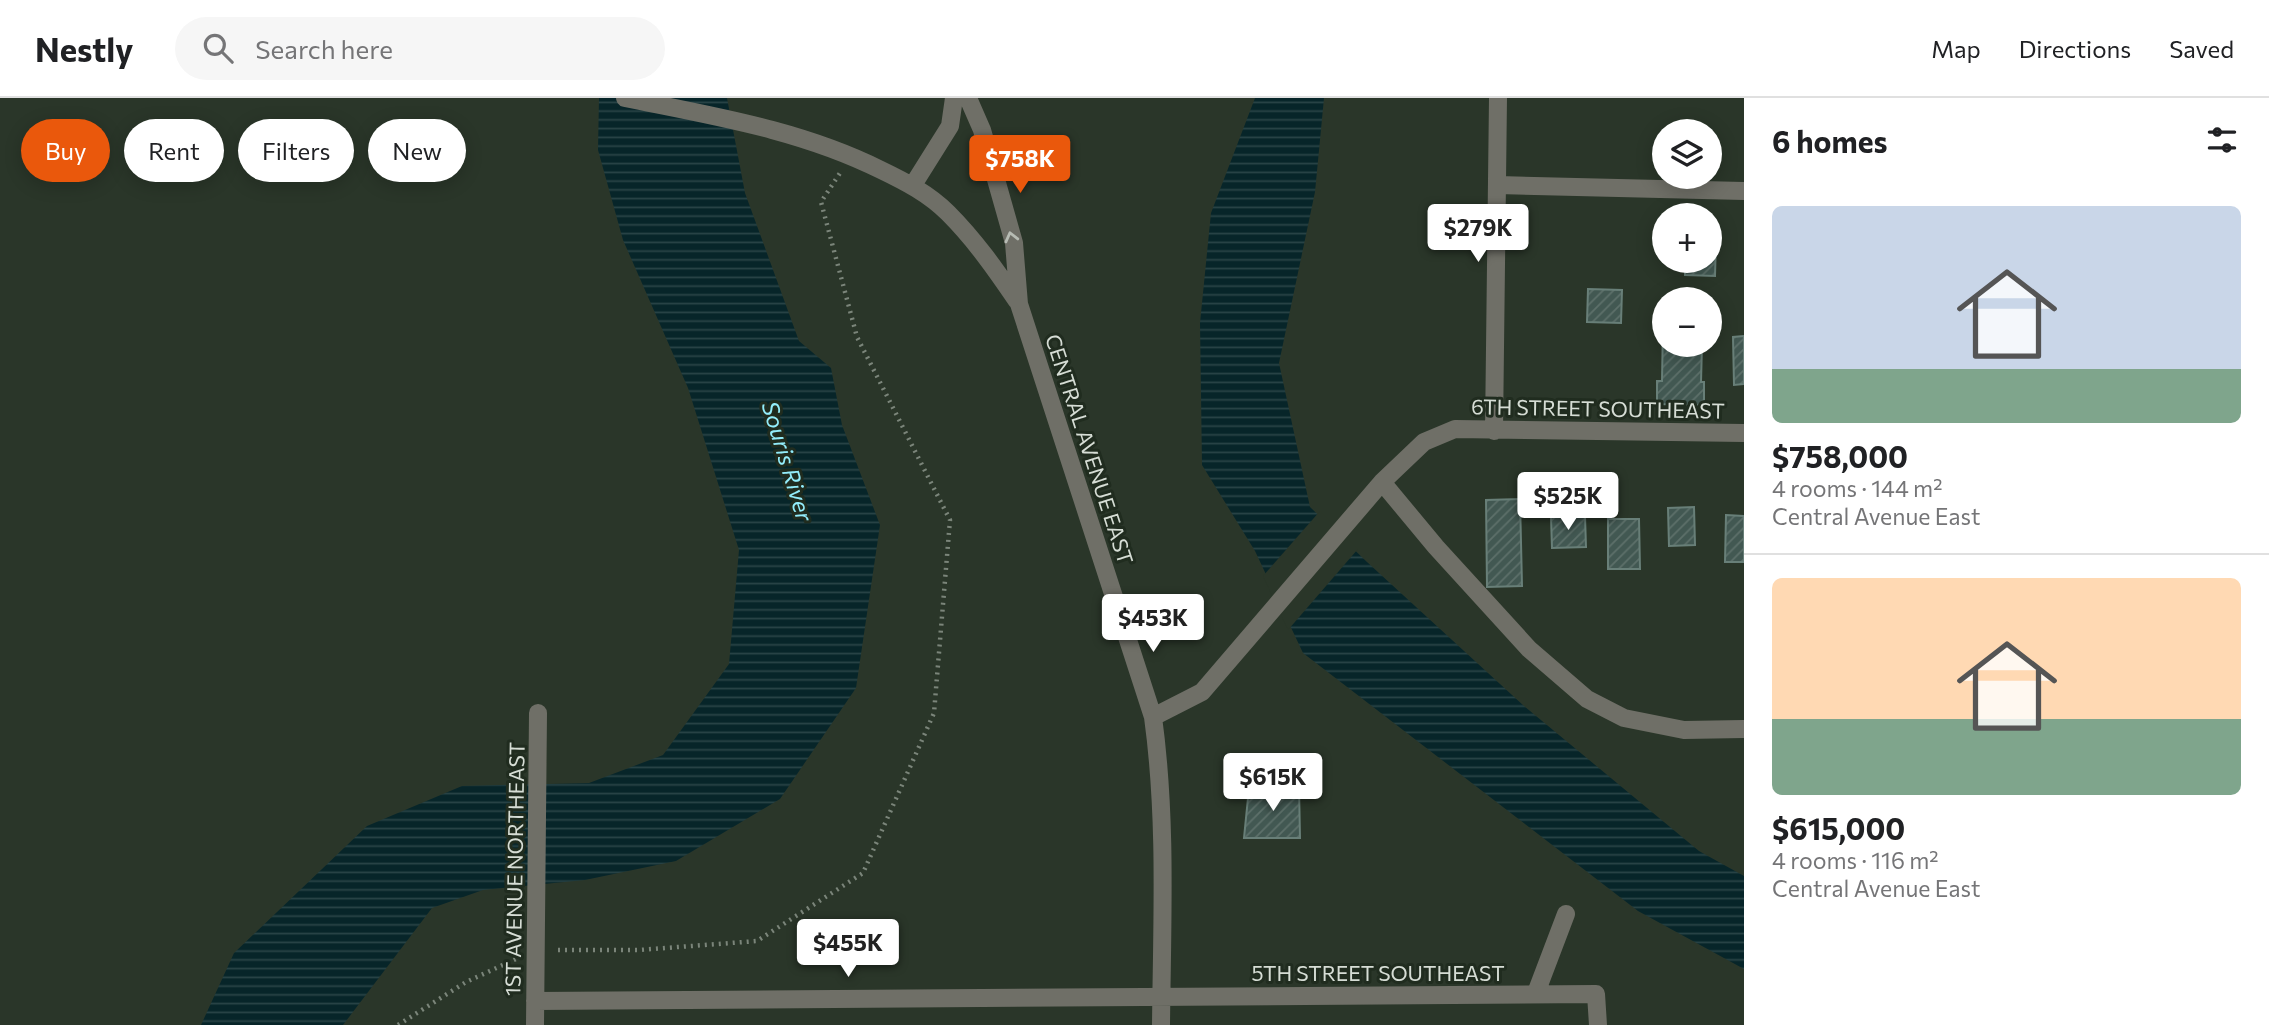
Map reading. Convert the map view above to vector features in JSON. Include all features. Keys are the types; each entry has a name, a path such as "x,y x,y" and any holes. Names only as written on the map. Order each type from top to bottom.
{"street":[{"path":"625,98 778,130 852,155 913,185 947,212 987,256 1019,304"},
{"path":"913,185 950,126 954,98"},
{"name":"CENTRAL AVENUE EAST","path":"968,98 982,130 1014,243 1019,304 1153,717 1162,817 1161,1025"},
{"path":"1494,431 1498,98"},
{"path":"1498,185 1744,191"},
{"name":"6TH STREET SOUTHEAST","path":"1153,717 1202,692 1377,488 1424,442 1455,429 1744,433"},
{"path":"1377,488 1436,547 1529,649 1587,699 1624,718 1684,730 1744,729"},
{"name":"1ST AVENUE NORTHEAST","path":"535,1025 538,713"},
{"path":"1536,993 1566,914"},
{"name":"5TH STREET SOUTHEAST","path":"535,1001 1596,994 1598,1025"}],"path":[{"path":"398,1025 466,982 536,950 639,950 757,941 863,873 934,713 950,520 857,337 853,323 821,202 852,155"}],"water":[{"name":"Souris River","path":"599,98 727,98 745,193 799,341 831,368 842,425 880,525 856,688 780,799 676,861 585,880 483,890 432,908 343,1025 201,1025 234,953 367,826 462,786 589,783 663,755 729,664 739,550 688,388 623,240 598,150"},
{"path":"1255,98 1324,98 1315,192 1279,363 1310,507 1524,706 1699,851 1744,876 1744,969 1638,911 1303,653 1255,551 1202,465 1200,323 1211,213"}],"pier":[{"path":"1320,511 1358,549 1288,630 1263,576"}],"building":[{"path":"1685,273 1715,273 1715,276"},
{"path":"1588,289 1622,290 1621,323 1587,322"},
{"path":"1744,336 1744,384 1734,385 1733,337"},
{"path":"1662,357 1702,357 1704,405 1657,404 1657,381 1662,381"},
{"path":"1520,499 1522,586 1487,587 1486,500"},
{"path":"1694,507 1695,545 1669,546 1668,508"},
{"path":"1726,515 1744,516 1744,562 1725,562"},
{"path":"1585,516 1586,547 1552,548 1551,517"},
{"path":"1608,519 1639,519 1640,569 1608,569"},
{"path":"1299,787 1300,838 1244,838 1249,788"}]}
